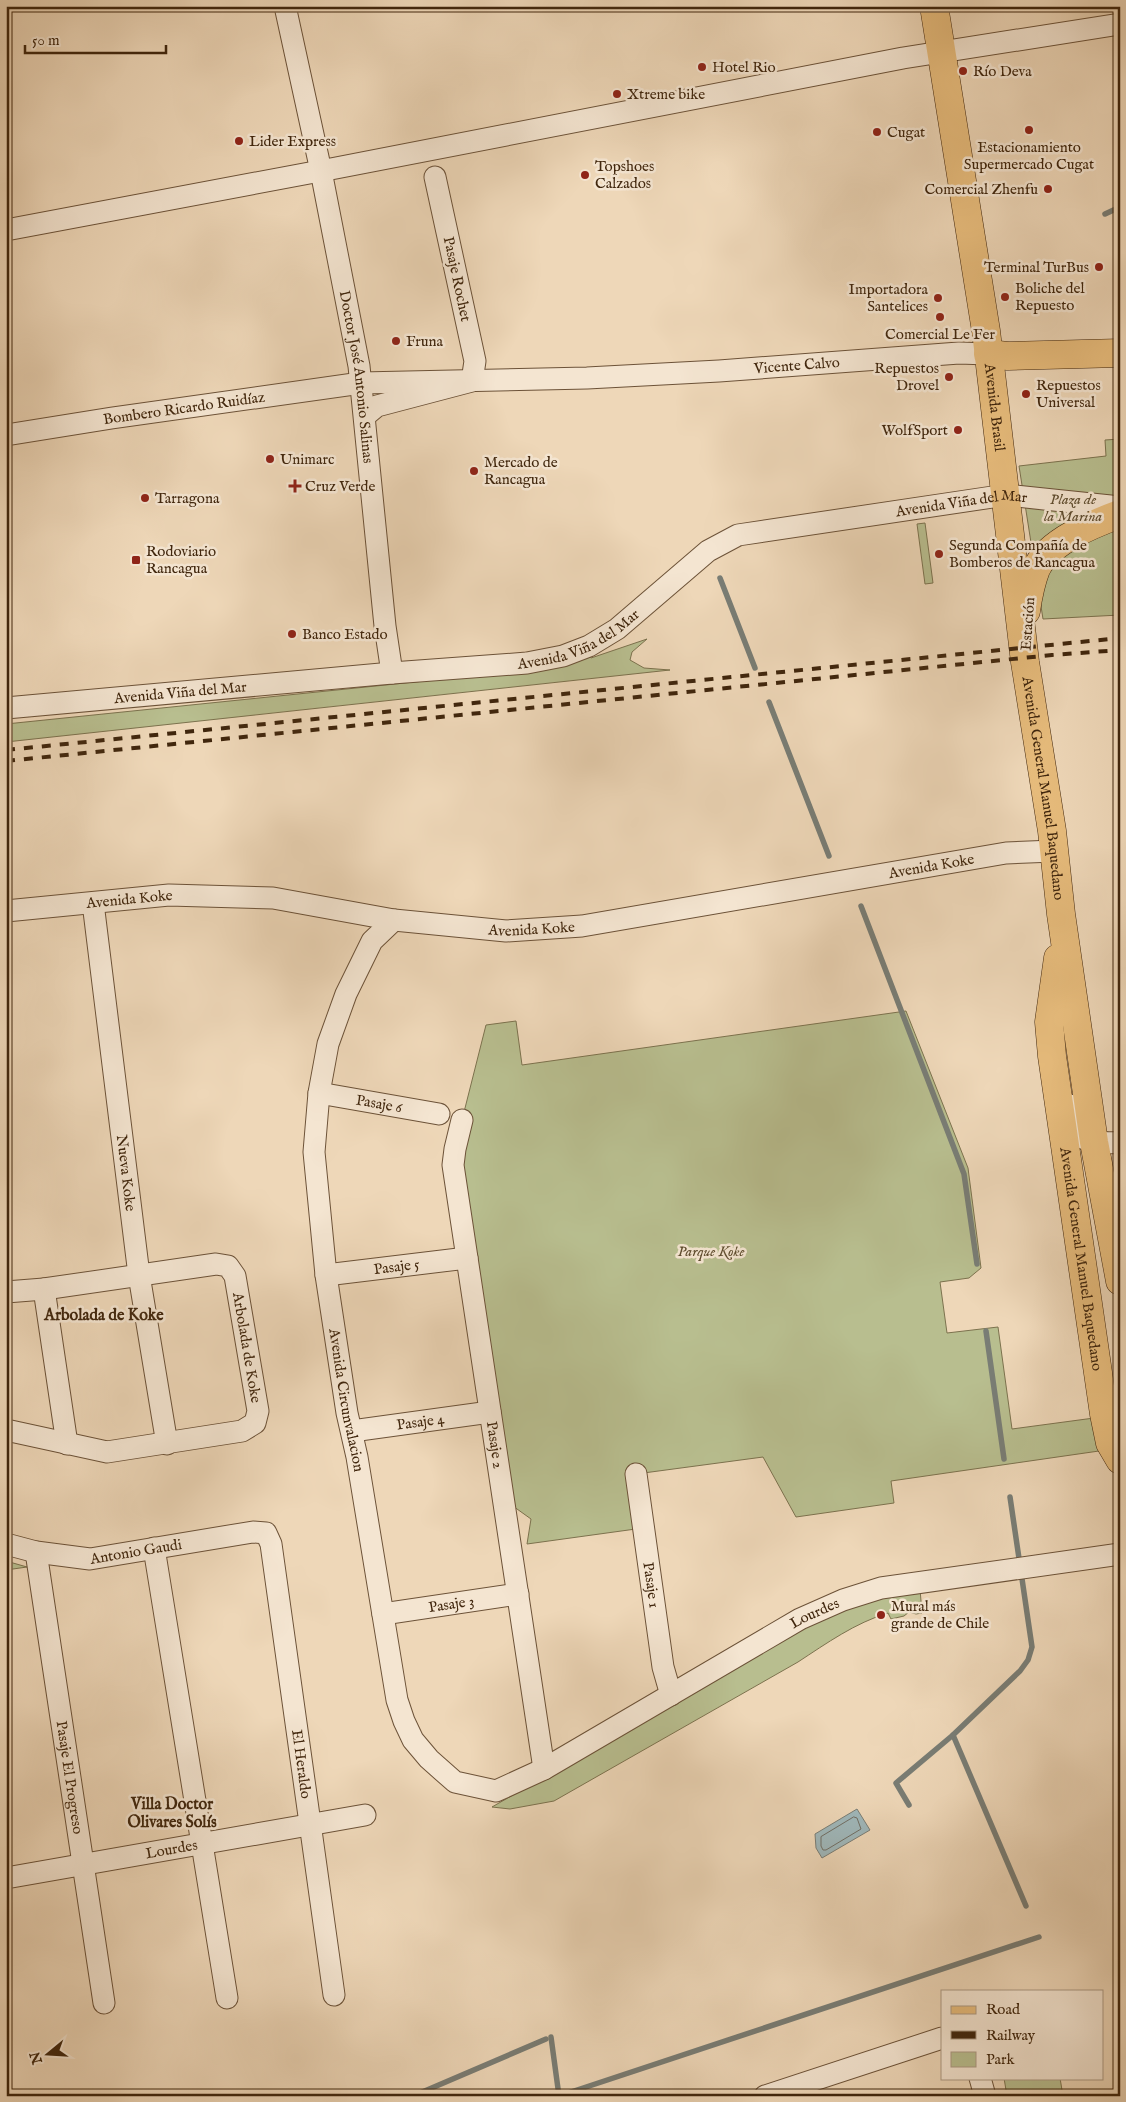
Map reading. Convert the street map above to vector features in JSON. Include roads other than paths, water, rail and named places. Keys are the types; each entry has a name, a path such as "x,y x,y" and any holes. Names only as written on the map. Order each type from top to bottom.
{"main road":[{"name":"Avenida Brasil","path":"934,6 988,354 1025,662"},
{"name":"Vicente Calvo","path":"988,354 1017,356 1120,353"},
{"name":"Estación","path":"1025,662 1026,612 1037,567 1059,544 1089,526 1120,514"},
{"name":"Avenida General Manuel Baquedano","path":"1025,662 1054,851 1061,914 1107,1143 1120,1281"},
{"name":"Avenida General Manuel Baquedano","path":"1061,914 1055,984 1049,1022 1052,1056 1104,1414 1110,1443 1120,1460"}],"street":[{"name":"Doctor José Antonio Salinas","path":"285,6 322,171 361,383 385,626 392,673"},
{"path":"6,230 942,52 1120,24"},
{"name":"Pasaje Rochet","path":"436,177 475,361 472,381"},
{"name":"Vicente Calvo","path":"361,383 587,378 719,371 959,352 988,354"},
{"name":"Vicente Calvo","path":"365,416 377,406 472,381"},
{"name":"Bombero Ricardo Ruidíaz","path":"6,435 361,383"},
{"name":"Avenida Viña del Mar","path":"6,708 392,673 527,663 563,656 589,646 624,624 708,551 738,535 1006,495 1120,507"},
{"name":"Avenida Koke","path":"6,911 169,895 273,898 394,920 506,931 582,926 1006,853 1054,851"},
{"name":"Nueva Koke","path":"93,903 140,1275 167,1444"},
{"name":"Avenida Circunvalacion","path":"394,920 372,941 346,994 328,1044 319,1093 314,1152 326,1275 347,1413 352,1432 392,1677 399,1707 413,1740 428,1759 455,1782 496,1791 544,1769"},
{"name":"Avenida General Manuel Baquedano","path":"1052,1056 1060,1067 1066,1081 1072,1122 1076,1132 1083,1139 1107,1143"},
{"name":"Pasaje 6","path":"319,1093 439,1114"},
{"name":"Pasaje 2","path":"462,1120 453,1165 544,1769"},
{"name":"Pasaje 5","path":"326,1275 467,1258"},
{"name":"Arbolada de Koke","path":"6,1292 44,1289 216,1264 228,1266 235,1276 258,1411 255,1423 242,1431 107,1452 6,1430"},
{"path":"44,1289 67,1444"},
{"name":"Pasaje 4","path":"352,1432 490,1412"},
{"name":"Pasaje 1","path":"636,1474 663,1667 671,1695"},
{"name":"Antonio Gaudi","path":"6,1544 36,1552 90,1559 253,1532 266,1533"},
{"name":"El Heraldo","path":"266,1533 272,1544 334,1996"},
{"path":"154,1548 227,1998"},
{"name":"Pasaje El Progreso","path":"36,1552 104,2003"},
{"name":"Lourdes","path":"544,1769 800,1619 843,1600 881,1588 1120,1554"},
{"name":"Pasaje 3","path":"383,1614 518,1594"},
{"name":"Lourdes","path":"6,1878 365,1815"},
{"path":"764,2096 941,2038"},
{"path":"981,2080 985,2096"}],"water":[{"path":"857,1809 870,1830 822,1858 816,1848 815,1834"}],"waterway":[{"path":"1105,214 1120,207"},
{"path":"720,578 755,668"},
{"path":"769,702 829,856"},
{"path":"861,906 964,1174 977,1264"},
{"path":"986,1331 1004,1459"},
{"path":"909,1805 896,1783 953,1735 1020,1671 1028,1660 1032,1647 1010,1497"},
{"path":"953,1735 1026,1906"},
{"path":"551,2037 559,2096 1039,1937"},
{"path":"413,2096 546,2039"}],"railway":[{"path":"6,750 1120,638"},
{"path":"6,761 1052,655 1120,650"}],"place":[{"name":"Hotel Rio","path":"702,67"},
{"name":"Río Deva","path":"963,71"},
{"name":"Xtreme bike","path":"617,94"},
{"name":"Estacionamiento Supermercado Cugat","path":"1029,130"},
{"name":"Cugat","path":"877,132"},
{"name":"Lider Express","path":"239,141"},
{"name":"Topshoes Calzados","path":"585,175"},
{"name":"Comercial Zhenfu","path":"1048,189"},
{"name":"Terminal TurBus","path":"1099,267"},
{"name":"Boliche del Repuesto","path":"1005,297"},
{"name":"Importadora Santelices","path":"938,298"},
{"name":"Comercial Le Fer","path":"940,317"},
{"name":"Fruna","path":"396,341"},
{"name":"Repuestos Drovel","path":"949,377"},
{"name":"Repuestos Universal","path":"1026,394"},
{"name":"WolfSport","path":"958,430"},
{"name":"Unimarc","path":"270,459"},
{"name":"Mercado de Rancagua","path":"474,471"},
{"name":"Cruz Verde","path":"295,486"},
{"name":"Tarragona","path":"145,498"},
{"name":"Segunda Compañía de Bomberos de Rancagua","path":"939,554"},
{"name":"Rodoviario Rancagua","path":"136,560"},
{"name":"Banco Estado","path":"292,634"},
{"name":"Mural más grande de Chile","path":"881,1615"}],"district":[{"name":"Arbolada de Koke","path":"104,1316"},
{"name":"Villa Doctor Olivares Solís","path":"172,1814"}],"park label":[{"name":"Plaza de la Marina","path":"1073,508"},
{"name":"Parque Koke","path":"711,1251"}]}
